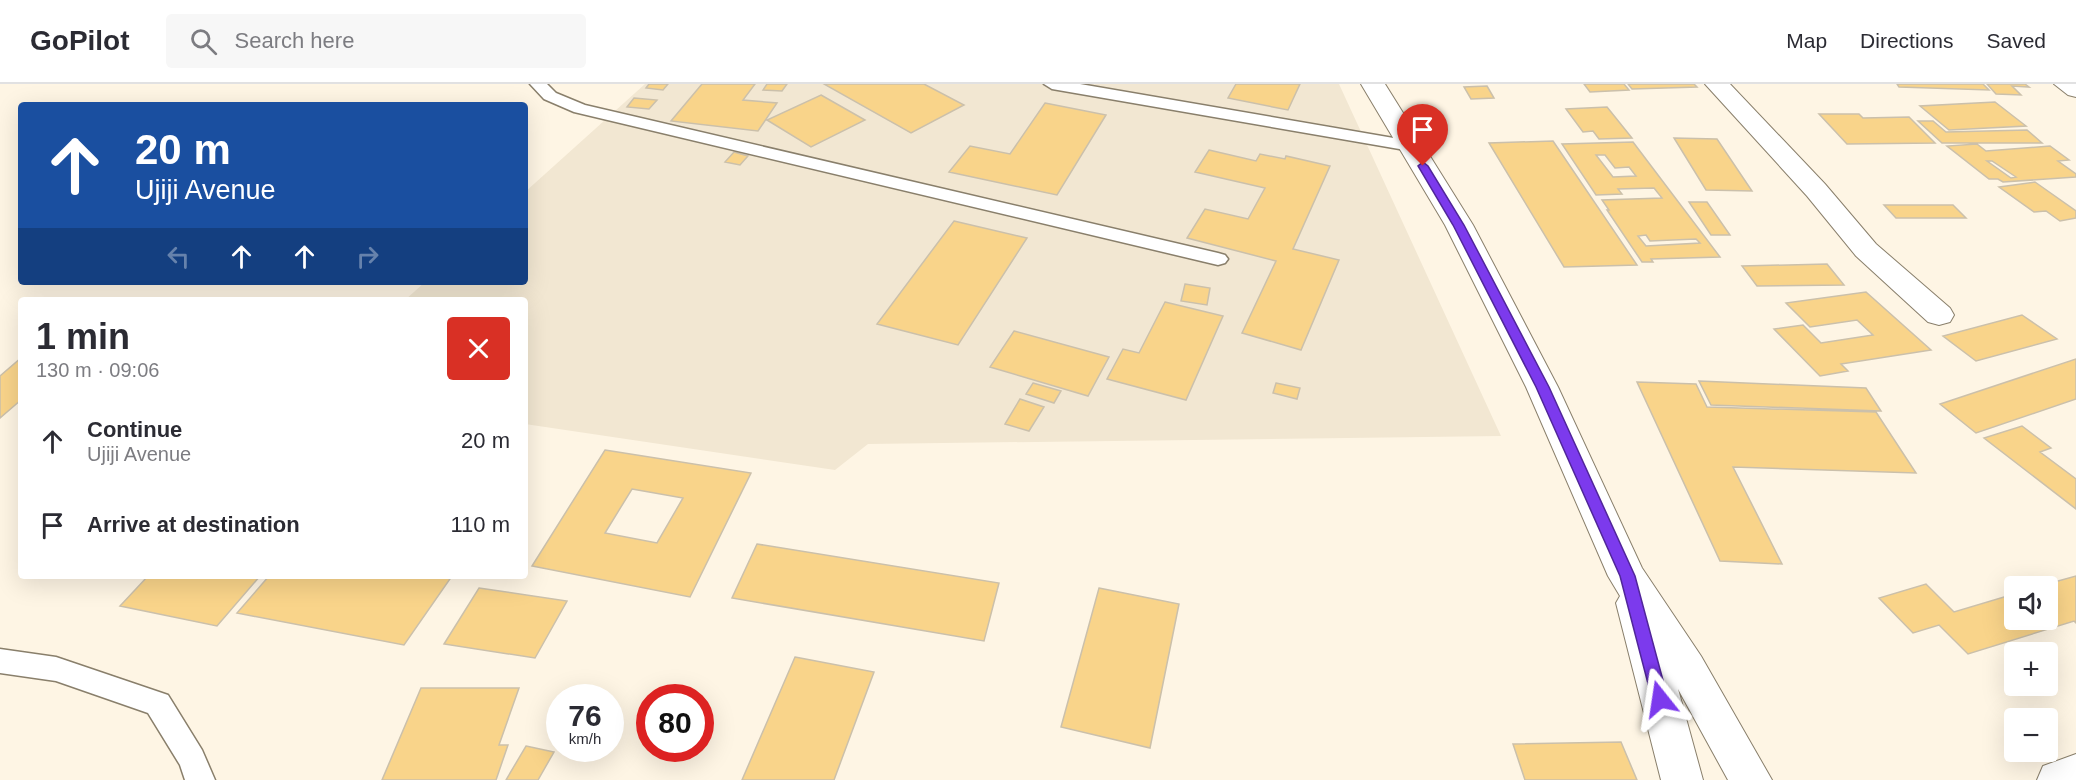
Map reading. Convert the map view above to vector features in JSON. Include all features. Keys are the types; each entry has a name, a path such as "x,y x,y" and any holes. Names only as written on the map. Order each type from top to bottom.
{"main road":[{"path":"1373,84 1459,225 1542,387 1627,576 1687,668 1751,780"},
{"path":"1718,84 1816,190 1866,250 1939,315"},
{"path":"2066,84 2076,90"},
{"path":"1627,576 1682,780"},
{"path":"2058,780 2076,774"}],"lane":[{"path":"538,84 550,96 580,109 1218,259"},
{"path":"1052,84 1411,146"},
{"path":"0,661 56,669 158,704 192,759 200,780"}],"shaded area":[{"path":"645,84 1339,84 1501,436 868,444 835,470 528,424 528,297 408,297 422,285 528,285 528,189"}],"building":[{"path":"649,84 668,84 663,90 646,88"},
{"path":"702,84 755,84 743,100 777,103 758,131 671,121"},
{"path":"767,84 787,84 782,91 763,90"},
{"path":"824,84 924,84 964,105 911,133"},
{"path":"1236,84 1300,84 1288,110 1228,98"},
{"path":"1584,84 1624,84 1629,90 1590,92"},
{"path":"1628,84 1694,84 1697,87 1632,89"},
{"path":"1897,84 1983,84 1989,90 1899,87"},
{"path":"1987,84 2025,84 2029,87 2012,86 2021,95 1996,94"},
{"path":"1487,86 1494,98 1471,99 1464,87"},
{"path":"821,95 865,120 811,147 767,120"},
{"path":"634,98 657,100 649,109 627,107"},
{"path":"1995,102 2026,126 1949,130 1920,106"},
{"path":"1045,103 1106,115 1057,195 949,172 970,146 1010,154"},
{"path":"1607,107 1632,138 1599,139 1593,131 1583,132 1566,109"},
{"path":"1819,114 1859,114 1863,118 1909,117 1935,143 1847,144"},
{"path":"1918,121 1933,121 1946,132 2027,130 2042,143 1942,143"},
{"path":"1674,138 1717,139 1752,191 1706,190"},
{"path":"1553,141 1637,265 1564,267 1489,143"},
{"path":"1633,142 1720,257 1651,259 1653,262 1642,262 1602,200 1662,198 1654,188 1618,189 1622,194 1596,195 1562,144","holes":["1596,155 1605,155 1615,168 1629,167 1636,176 1613,177","1646,235 1650,241 1696,239 1700,243 1646,246 1638,236"]},
{"path":"1977,144 1986,151 2050,146 2069,160 2058,161 2076,174 2076,177 2003,182 1998,179 1989,179 1947,146","holes":["1987,161 1992,161 2016,177 2011,178"]},
{"path":"1209,150 1256,161 1260,154 1285,159 1286,156 1330,166 1293,249 1339,260 1301,350 1242,333 1276,261 1187,238 1205,209 1248,219 1265,188 1195,172"},
{"path":"734,152 748,156 740,165 725,162"},
{"path":"2035,182 2076,211 2076,218 2060,221 2046,211 2034,212 1999,187"},
{"path":"1689,202 1707,202 1730,235 1711,235"},
{"path":"1884,205 1953,205 1966,218 1896,218"},
{"path":"954,221 1027,238 958,345 877,324"},
{"path":"1827,264 1844,285 1757,286 1742,266"},
{"path":"1185,284 1210,288 1207,305 1181,301"},
{"path":"1866,292 1931,350 1841,364 1848,371 1820,376 1774,329 1803,325 1821,343 1873,335 1857,320 1810,327 1786,303"},
{"path":"1165,302 1223,316 1186,400 1107,379 1123,349 1139,353"},
{"path":"2022,315 2057,339 1976,361 1943,336"},
{"path":"1014,331 1109,357 1088,396 990,367"},
{"path":"2076,359 2076,399 1976,433 1940,404"},
{"path":"18,361 18,403 0,418 0,376"},
{"path":"1699,381 1866,388 1881,411 1711,405"},
{"path":"1637,382 1696,384 1707,407 1876,412 1916,473 1733,467 1782,564 1720,561"},
{"path":"1033,383 1061,391 1054,403 1026,394"},
{"path":"1276,383 1300,388 1297,399 1273,393"},
{"path":"1020,399 1044,407 1029,431 1005,424"},
{"path":"2022,426 2051,448 2040,452 2076,479 2076,509 1984,438"},
{"path":"605,450 751,473 690,597 532,566","holes":["632,489 683,498 657,543 605,533"]},
{"path":"757,544 999,583 984,641 732,598"},
{"path":"2076,576 2076,623 2074,621 2058,626 2058,581"},
{"path":"145,579 257,579 217,626 120,606"},
{"path":"266,579 450,579 404,645 237,613"},
{"path":"1926,584 1954,612 2004,597 2004,630 2045,630 1968,654 1939,625 1913,633 1879,598"},
{"path":"479,588 567,601 535,658 444,644"},
{"path":"1099,588 1179,604 1150,748 1061,727"},
{"path":"795,657 874,672 834,780 742,780"},
{"path":"421,688 519,688 499,745 508,745 496,780 382,780"},
{"path":"1621,742 1637,780 1525,780 1513,744"},
{"path":"526,746 546,750 546,762 548,762 538,780 506,780"}],"route":[{"path":"1423,166 1459,225 1542,387 1627,576 1660,699"}]}
